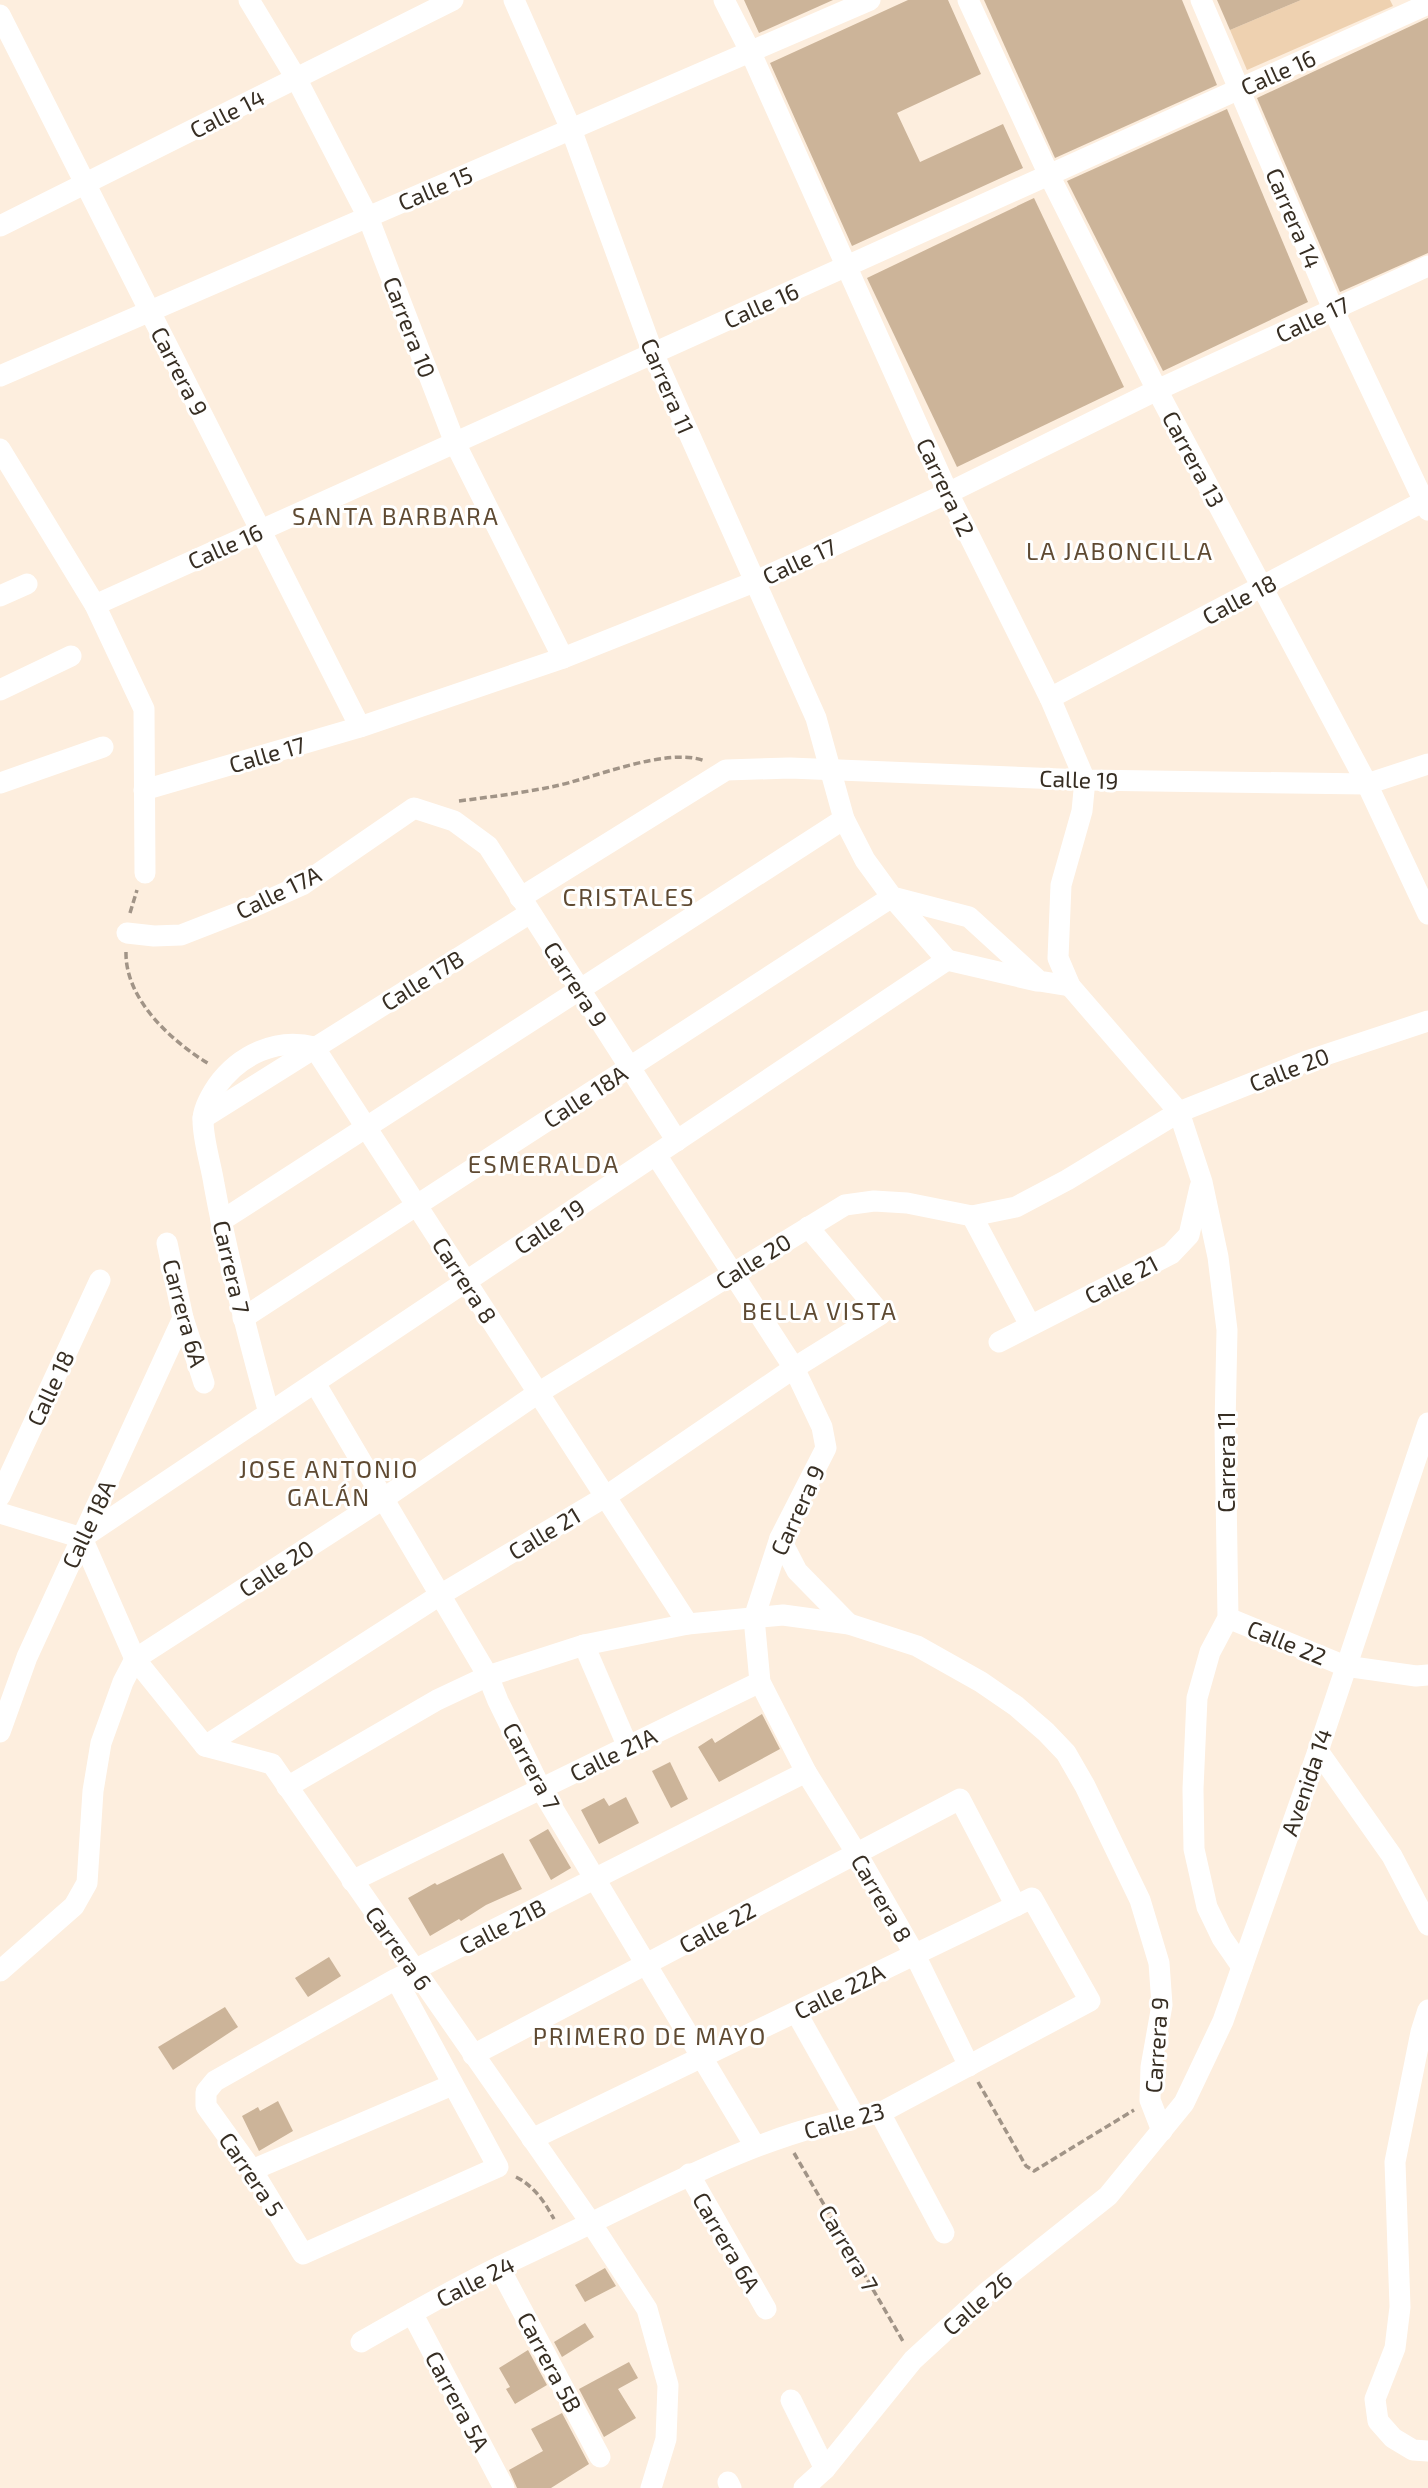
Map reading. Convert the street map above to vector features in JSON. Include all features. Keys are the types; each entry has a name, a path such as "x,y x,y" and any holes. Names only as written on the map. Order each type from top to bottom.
{"street":[{"path":"0,3 5,0"},
{"name":"Carrera 10","path":"249,0 296,79 368,217 455,443 563,658"},
{"name":"Calle 14","path":"0,226 453,0"},
{"name":"Carrera 11","path":"514,0 571,129 653,354 816,718 844,819 864,860 892,897"},
{"name":"Carrera 12","path":"724,0 750,51 948,494 1050,698 1085,780 1082,811 1061,885 1059,910 1058,958 1070,986"},
{"name":"Calle 15","path":"0,376 870,0"},
{"name":"Carrera 13","path":"968,0 1049,175 1157,390 1367,784 1428,914"},
{"name":"Carrera 14","path":"1201,0 1333,309 1426,503"},
{"name":"Calle 16","path":"94,605 1428,4"},
{"name":"Carrera 9","path":"0,15 360,727"},
{"name":"Calle 17","path":"144,790 360,727 563,658 754,582 948,494 1157,390 1428,266"},
{"path":"0,449 94,605 144,709 145,873"},
{"name":"Calle 18","path":"1050,698 1426,503"},
{"path":"0,596 27,584"},
{"path":"0,690 71,656"},
{"path":"0,783 103,747"},
{"name":"Calle 19","path":"726,770 790,768 1085,780 1367,784 1428,764"},
{"name":"Calle 17B","path":"314,1047 726,770"},
{"name":"Carrera 9","path":"414,808 454,821 488,846 677,1141"},
{"name":"Calle 17A","path":"127,933 181,935 302,886 414,808"},
{"path":"221,1221 844,819"},
{"path":"892,897 969,917 1039,981"},
{"path":"892,897 947,960 1070,986"},
{"name":"Calle 18A","path":"243,1318 892,897"},
{"name":"Calle 19","path":"82,1538 947,960"},
{"name":"Carrera 11","path":"1070,986 1179,1112 1202,1182 1218,1258 1227,1330 1225,1426 1228,1618 1210,1652 1197,1698 1193,1789 1194,1849 1207,1907 1242,1967"},
{"name":"Calle 20","path":"135,1659 383,1499 538,1393 845,1205 874,1201 942,1208 972,1216 1016,1206 1067,1180 1179,1112 1307,1061 1428,1021"},
{"path":"203,1118 211,1096 225,1075 253,1053 281,1044 298,1043 314,1047"},
{"path":"203,1118 314,1047"},
{"name":"Carrera 8","path":"314,1047 688,1624"},
{"name":"Carrera 7","path":"203,1118 221,1221 243,1318 269,1413"},
{"name":"Carrera 9","path":"656,1155 794,1368 822,1427 826,1448 780,1538 754,1618 783,1615 849,1624 917,1646 981,1682 1016,1706 1066,1754 1085,1786 1140,1900 1159,1963 1162,2005 1151,2067 1150,2099 1162,2131"},
{"name":"Calle 21","path":"999,1342 1171,1254 1189,1235 1202,1182"},
{"path":"972,1216 1030,1325"},
{"name":"Calle 21","path":"205,1746 440,1595 605,1497 794,1368 881,1314 808,1227"},
{"name":"Carrera 6A","path":"167,1243 183,1318 205,1383"},
{"name":"Calle 18","path":"0,1496 100,1280"},
{"name":"Calle 18A","path":"0,1732 27,1657 183,1318"},
{"name":"Carrera 7","path":"314,1383 488,1676 541,1789 755,2146"},
{"name":"Avenida 14","path":"1162,2131 1184,2103 1223,2021 1318,1751 1428,1423"},
{"path":"0,1513 82,1538 135,1659 205,1746"},
{"path":"780,1538 797,1571 849,1624"},
{"path":"287,1787 437,1700 488,1676 584,1645 688,1624 754,1618"},
{"name":"Carrera 8","path":"754,1618 760,1682 806,1772 915,1955 969,2066"},
{"name":"Calle 22","path":"1228,1618 1345,1666 1416,1676 1428,1675"},
{"path":"584,1645 628,1747"},
{"path":"0,1971 74,1906 87,1883 93,1791 101,1742 135,1659"},
{"name":"Calle 21A","path":"352,1881 760,1682"},
{"name":"Carrera 6","path":"205,1746 272,1764 352,1881 405,1975 473,2055 647,2309 668,2385 666,2439 651,2488"},
{"path":"1318,1751 1392,1856 1428,1925"},
{"name":"Calle 21B","path":"206,2092 215,2081 405,1975 806,1772"},
{"name":"Calle 22","path":"473,2055 960,1799 1024,1902"},
{"name":"Calle 22A","path":"532,2139 1024,1902"},
{"name":"Calle 23","path":"591,2224 689,2174 755,2146 855,2117 880,2113 1090,2001 1024,1902"},
{"path":"405,1975 452,2085 498,2167"},
{"path":"1428,2010 1421,2032 1395,2162 1400,2307 1395,2348 1375,2399 1378,2421 1393,2438 1413,2450 1428,2451"},
{"path":"796,2012 855,2117"},
{"path":"252,2170 452,2085"},
{"name":"Carrera 5","path":"206,2092 206,2106 252,2170 303,2254 498,2167"},
{"path":"880,2113 944,2233"},
{"name":"Calle 26","path":"804,2488 825,2469 913,2360 986,2293 1108,2196 1162,2131"},
{"name":"Carrera 6A","path":"689,2174 766,2309"},
{"name":"Calle 24","path":"360,2342 499,2267 591,2224"},
{"name":"Carrera 5B","path":"499,2267 600,2457"},
{"name":"Carrera 5A","path":"412,2313 504,2488"},
{"path":"792,2400 825,2469"}],"path":[{"path":"452,803 552,787 665,758 696,758 726,770"},
{"path":"145,873 133,898 127,933 126,961 132,988 159,1023 191,1053 225,1075"},
{"path":"969,2066 1026,2166 1034,2171 1150,2099"},
{"name":"Carrera 7","path":"784,2136 913,2360"},
{"path":"498,2167 526,2182 545,2202 563,2237"}],"shaded area":[{"path":"1301,0 1390,0 1393,6 1247,70 1230,30"}],"building":[{"path":"744,0 833,0 759,33"},
{"path":"908,0 948,0 981,74 897,113 920,162 1003,124 1023,168 852,246 770,63"},
{"path":"984,0 1182,0 1217,85 1055,158"},
{"path":"1217,0 1301,0 1230,30"},
{"path":"1428,18 1428,253 1340,292 1257,98"},
{"path":"1227,109 1308,302 1163,371 1067,181"},
{"path":"1034,198 1124,387 957,467 867,278"},
{"path":"762,1714 780,1749 719,1782 698,1747 712,1738 715,1743"},
{"path":"670,1762 688,1799 671,1808 652,1771"},
{"path":"626,1797 639,1823 599,1844 581,1810 604,1798 609,1806"},
{"path":"548,1829 571,1868 551,1880 529,1840"},
{"path":"503,1853 522,1889 486,1905 430,1936 408,1898"},
{"path":"329,1957 341,1976 308,1997 295,1978"},
{"path":"225,2007 238,2027 173,2070 158,2047"},
{"path":"278,2101 293,2131 259,2151 242,2116 258,2107 260,2111"},
{"path":"605,2268 616,2286 585,2302 575,2285"},
{"path":"585,2323 594,2337 562,2357 554,2342"},
{"path":"528,2350 547,2385 515,2404 506,2389 510,2387 499,2368"},
{"path":"629,2362 638,2378 618,2389 636,2418 604,2437 579,2389"},
{"path":"562,2413 589,2464 551,2488 517,2488 509,2470 543,2451 531,2429"}],"district":[{"name":"SANTA BARBARA","path":"396,515"},
{"name":"LA JABONCILLA","path":"1120,550"},
{"name":"CRISTALES","path":"629,896"},
{"name":"ESMERALDA","path":"544,1163"},
{"name":"BELLA VISTA","path":"820,1310"},
{"name":"JOSE ANTONIO GALÁN","path":"329,1482"},
{"name":"PRIMERO DE MAYO","path":"650,2035"}]}
